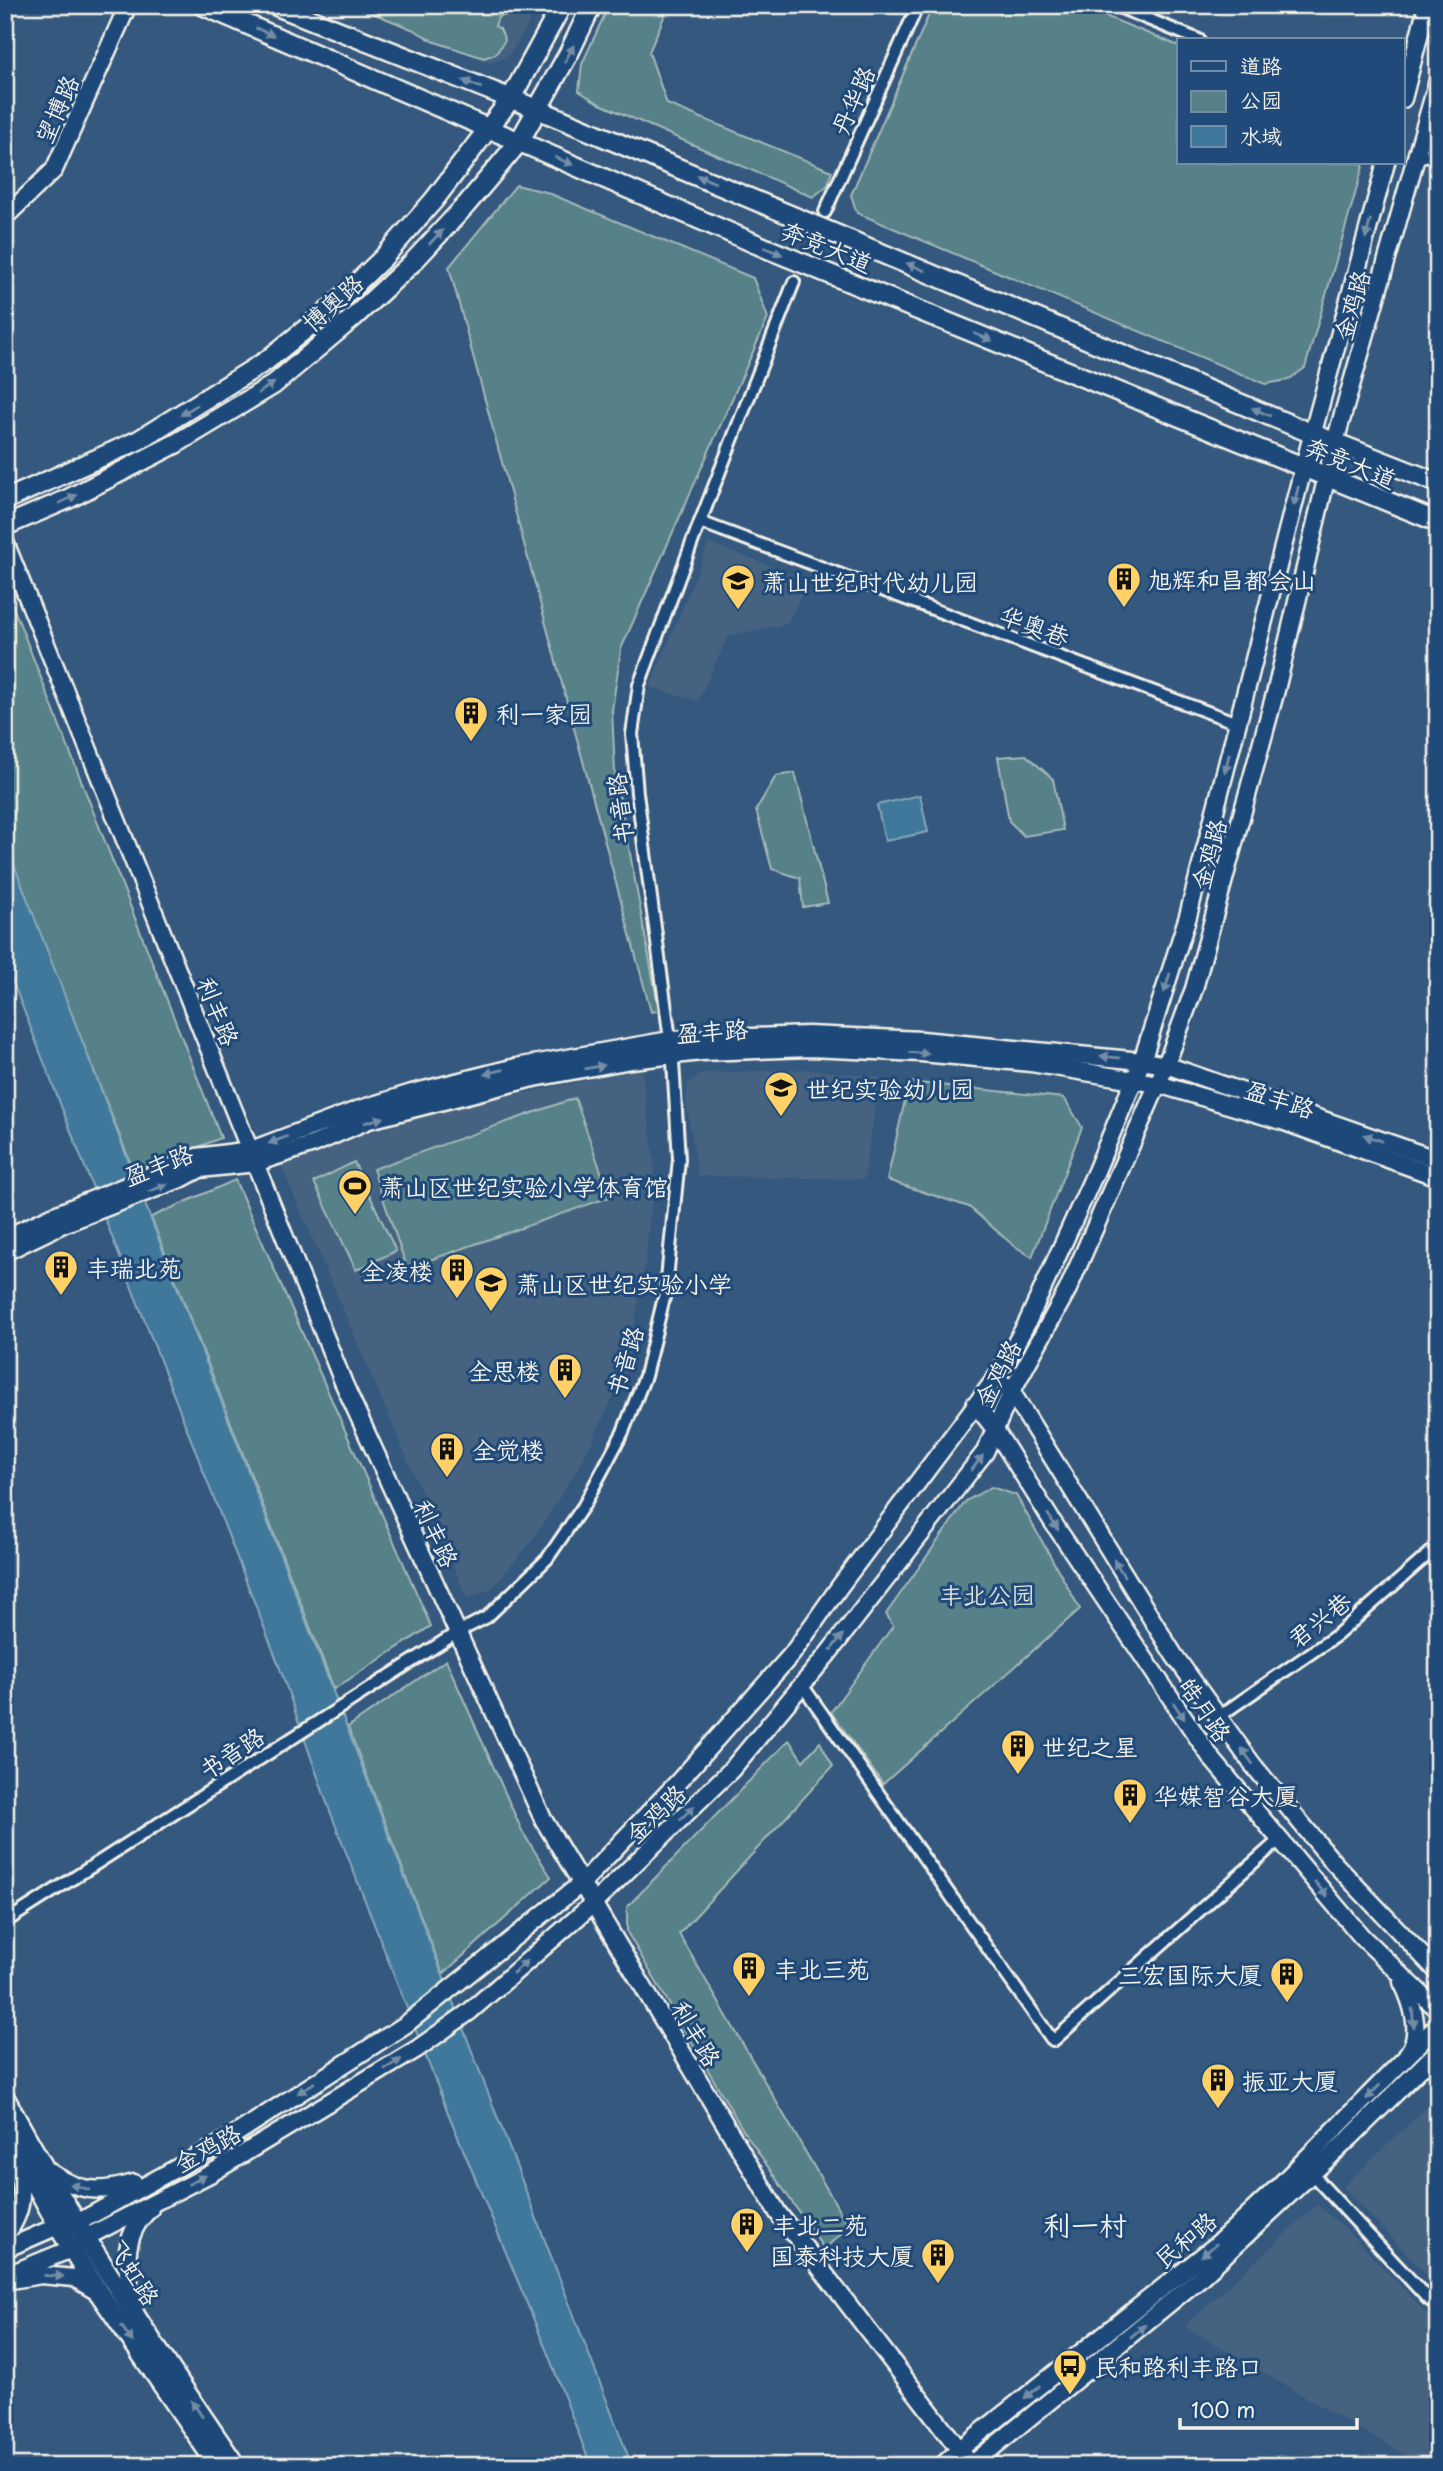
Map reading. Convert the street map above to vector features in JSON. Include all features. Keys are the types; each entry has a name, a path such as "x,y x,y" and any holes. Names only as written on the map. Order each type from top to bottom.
{"main road":[{"name":"望博路","path":"5,217 54,170 128,5"},
{"name":"奔竞大道","path":"202,5 768,249 1438,523"},
{"name":"奔竞大道","path":"274,5 537,109 1313,434 1438,483"},
{"name":"博奥路","path":"5,500 139,440 266,361 328,311 383,258 434,200 488,130 510,100 562,5"},
{"name":"博奥路","path":"5,526 68,499 177,443 272,385 354,317 412,262 466,205 519,142 569,53 592,5"},
{"path":"1404,95 1427,5"},
{"name":"金鸡路","path":"5,2278 78,2237 210,2174 417,2049 469,2012 594,1903 732,1769 802,1685 985,1452 1012,1391 1068,1289 1166,1065 1194,989 1273,704 1335,442 1437,87"},
{"name":"金鸡路","path":"78,2237 169,2172 220,2144 405,2025 582,1883 678,1782 792,1654 998,1375 1027,1322 1096,1171 1142,1060 1188,916 1303,469 1386,164"},
{"name":"利丰路","path":"5,542 344,1384 543,1819 778,2213 971,2465"},
{"name":"盈丰路","path":"5,1252 64,1224 200,1169 314,1144 369,1120 529,1079 671,1048 807,1035 922,1040 1142,1060 1166,1065 1438,1160"},
{"name":"盈丰路","path":"671,1048 701,1052 810,1048 911,1053 1031,1063 1134,1079 1282,1121 1438,1177"},
{"name":"盈丰路","path":"5,1238 197,1157 253,1157"},
{"name":"皓月路","path":"998,1375 1012,1391 1174,1655 1253,1765 1334,1863 1438,1972"},
{"name":"皓月路","path":"975,1404 995,1428 1052,1521 1212,1759 1362,1937 1438,2010"},
{"path":"1416,1948 1438,1953"},
{"path":"1396,1970 1409,1996 1415,2020 1412,2049 1399,2066"},
{"name":"民和路","path":"942,2466 1214,2246 1278,2187 1438,2025"},
{"name":"民和路","path":"971,2465 1199,2280 1438,2051"},
{"path":"1401,2087 1438,2062"},
{"name":"飞虹路","path":"5,2098 78,2237 99,2293 218,2466"},
{"path":"5,2236 18,2216 22,2197 22,2180 6,2129"},
{"name":"飞虹路","path":"6,2129 58,2226 78,2237 236,2466"},
{"path":"42,2166 64,2182 83,2189 100,2191 112,2190 169,2172"},
{"path":"137,2321 128,2276 127,2253 131,2233 141,2217 163,2197"},
{"name":"金鸡路","path":"5,2249 58,2226 78,2237"},
{"path":"5,2278 41,2275 74,2277 99,2293"}],"street":[{"name":"丹华路","path":"825,212 918,5"},
{"path":"1114,5 1194,38"},
{"path":"1417,158 1438,153"},
{"name":"书音路","path":"5,1922 349,1700 487,1617 547,1559 584,1505 623,1432 645,1376 667,1289 678,1159 671,1048 637,793 632,734 639,685 794,282"},
{"name":"华奥巷","path":"700,522 1237,723"},
{"name":"君兴巷","path":"1218,1717 1337,1635 1438,1546"},
{"path":"802,1685 1053,2041 1279,1840"},
{"path":"1310,2172 1428,2300 1438,2306"}],"shaded area":[{"path":"359,5 536,5 525,31 507,57 489,63"},
{"name":"萧山世纪时代幼儿园","path":"709,543 809,580 787,624 728,636 698,701 650,687"},
{"name":"萧山区世纪实验小学","path":"642,1069 655,1169 646,1256 627,1369 583,1460 532,1541 491,1589 467,1598 279,1161 444,1109"},
{"name":"世纪实验幼儿园","path":"804,1069 880,1077 864,1179 698,1176 686,1102 688,1083 703,1073"},
{"path":"1438,2096 1438,2287 1343,2187"},
{"path":"1317,2205 1345,2228 1438,2325 1438,2466 1423,2466 1184,2326"}],"green space":[{"path":"353,5 507,5 509,9 507,15 498,17 495,26 500,29 505,40 496,54 484,58 435,42 414,30"},
{"path":"609,5 669,5 649,52 667,104 832,171 828,185 813,197 600,104 579,91 582,64"},
{"path":"933,5 1078,5 1177,45 1177,164 1364,164 1305,368 1288,380 1265,384 857,213 851,195"},
{"path":"516,185 546,192 753,278 768,318 621,649 612,710 615,772 659,1011 651,1012 449,267"},
{"path":"5,586 221,1138 134,1172 5,846"},
{"path":"1026,755 1053,779 1063,830 1024,836 1009,821 998,757"},
{"path":"795,773 828,903 803,907 800,878 772,869 756,810 776,776"},
{"path":"909,1082 1064,1098 1082,1127 1032,1257 1013,1245 969,1207 887,1180"},
{"path":"575,1098 610,1197 407,1268 373,1169"},
{"name":"萧山区世纪实验小学体育馆","path":"354,1162 396,1251 356,1270 314,1182"},
{"path":"235,1180 431,1626 334,1689 151,1217"},
{"name":"丰北公园","path":"991,1487 1016,1495 1080,1609 883,1784 831,1712 893,1626 886,1614 966,1501"},
{"path":"446,1660 522,1831 551,1877 443,1974 348,1727"},
{"path":"789,1740 803,1761 820,1742 833,1766 679,1934 849,2227 824,2249 743,2130 627,1932 627,1907"}],"water":[{"path":"920,795 928,832 885,841 877,805"},
{"path":"5,841 632,2466 591,2466 548,2354 446,2108 328,1806 278,1663 5,962"}],"place":[{"name":"旭辉和昌都会山","path":"1124,609"},
{"name":"萧山世纪时代幼儿园","path":"738,611"},
{"name":"利一家园","path":"471,743"},
{"name":"世纪实验幼儿园","path":"781,1118"},
{"name":"萧山区世纪实验小学体育馆","path":"355,1216"},
{"name":"丰瑞北苑","path":"61,1297"},
{"name":"全凌楼","path":"457,1300"},
{"name":"萧山区世纪实验小学","path":"491,1313"},
{"name":"全思楼","path":"565,1400"},
{"name":"全觉楼","path":"447,1479"},
{"name":"世纪之星","path":"1018,1776"},
{"name":"华媒智谷大厦","path":"1130,1825"},
{"name":"丰北三苑","path":"749,1998"},
{"name":"三宏国际大厦","path":"1287,2004"},
{"name":"振亚大厦","path":"1218,2110"},
{"name":"丰北二苑","path":"747,2254"},
{"name":"国泰科技大厦","path":"938,2285"},
{"name":"民和路利丰路口","path":"1070,2396"}],"district":[{"name":"利一村","path":"1085,2224"}]}
